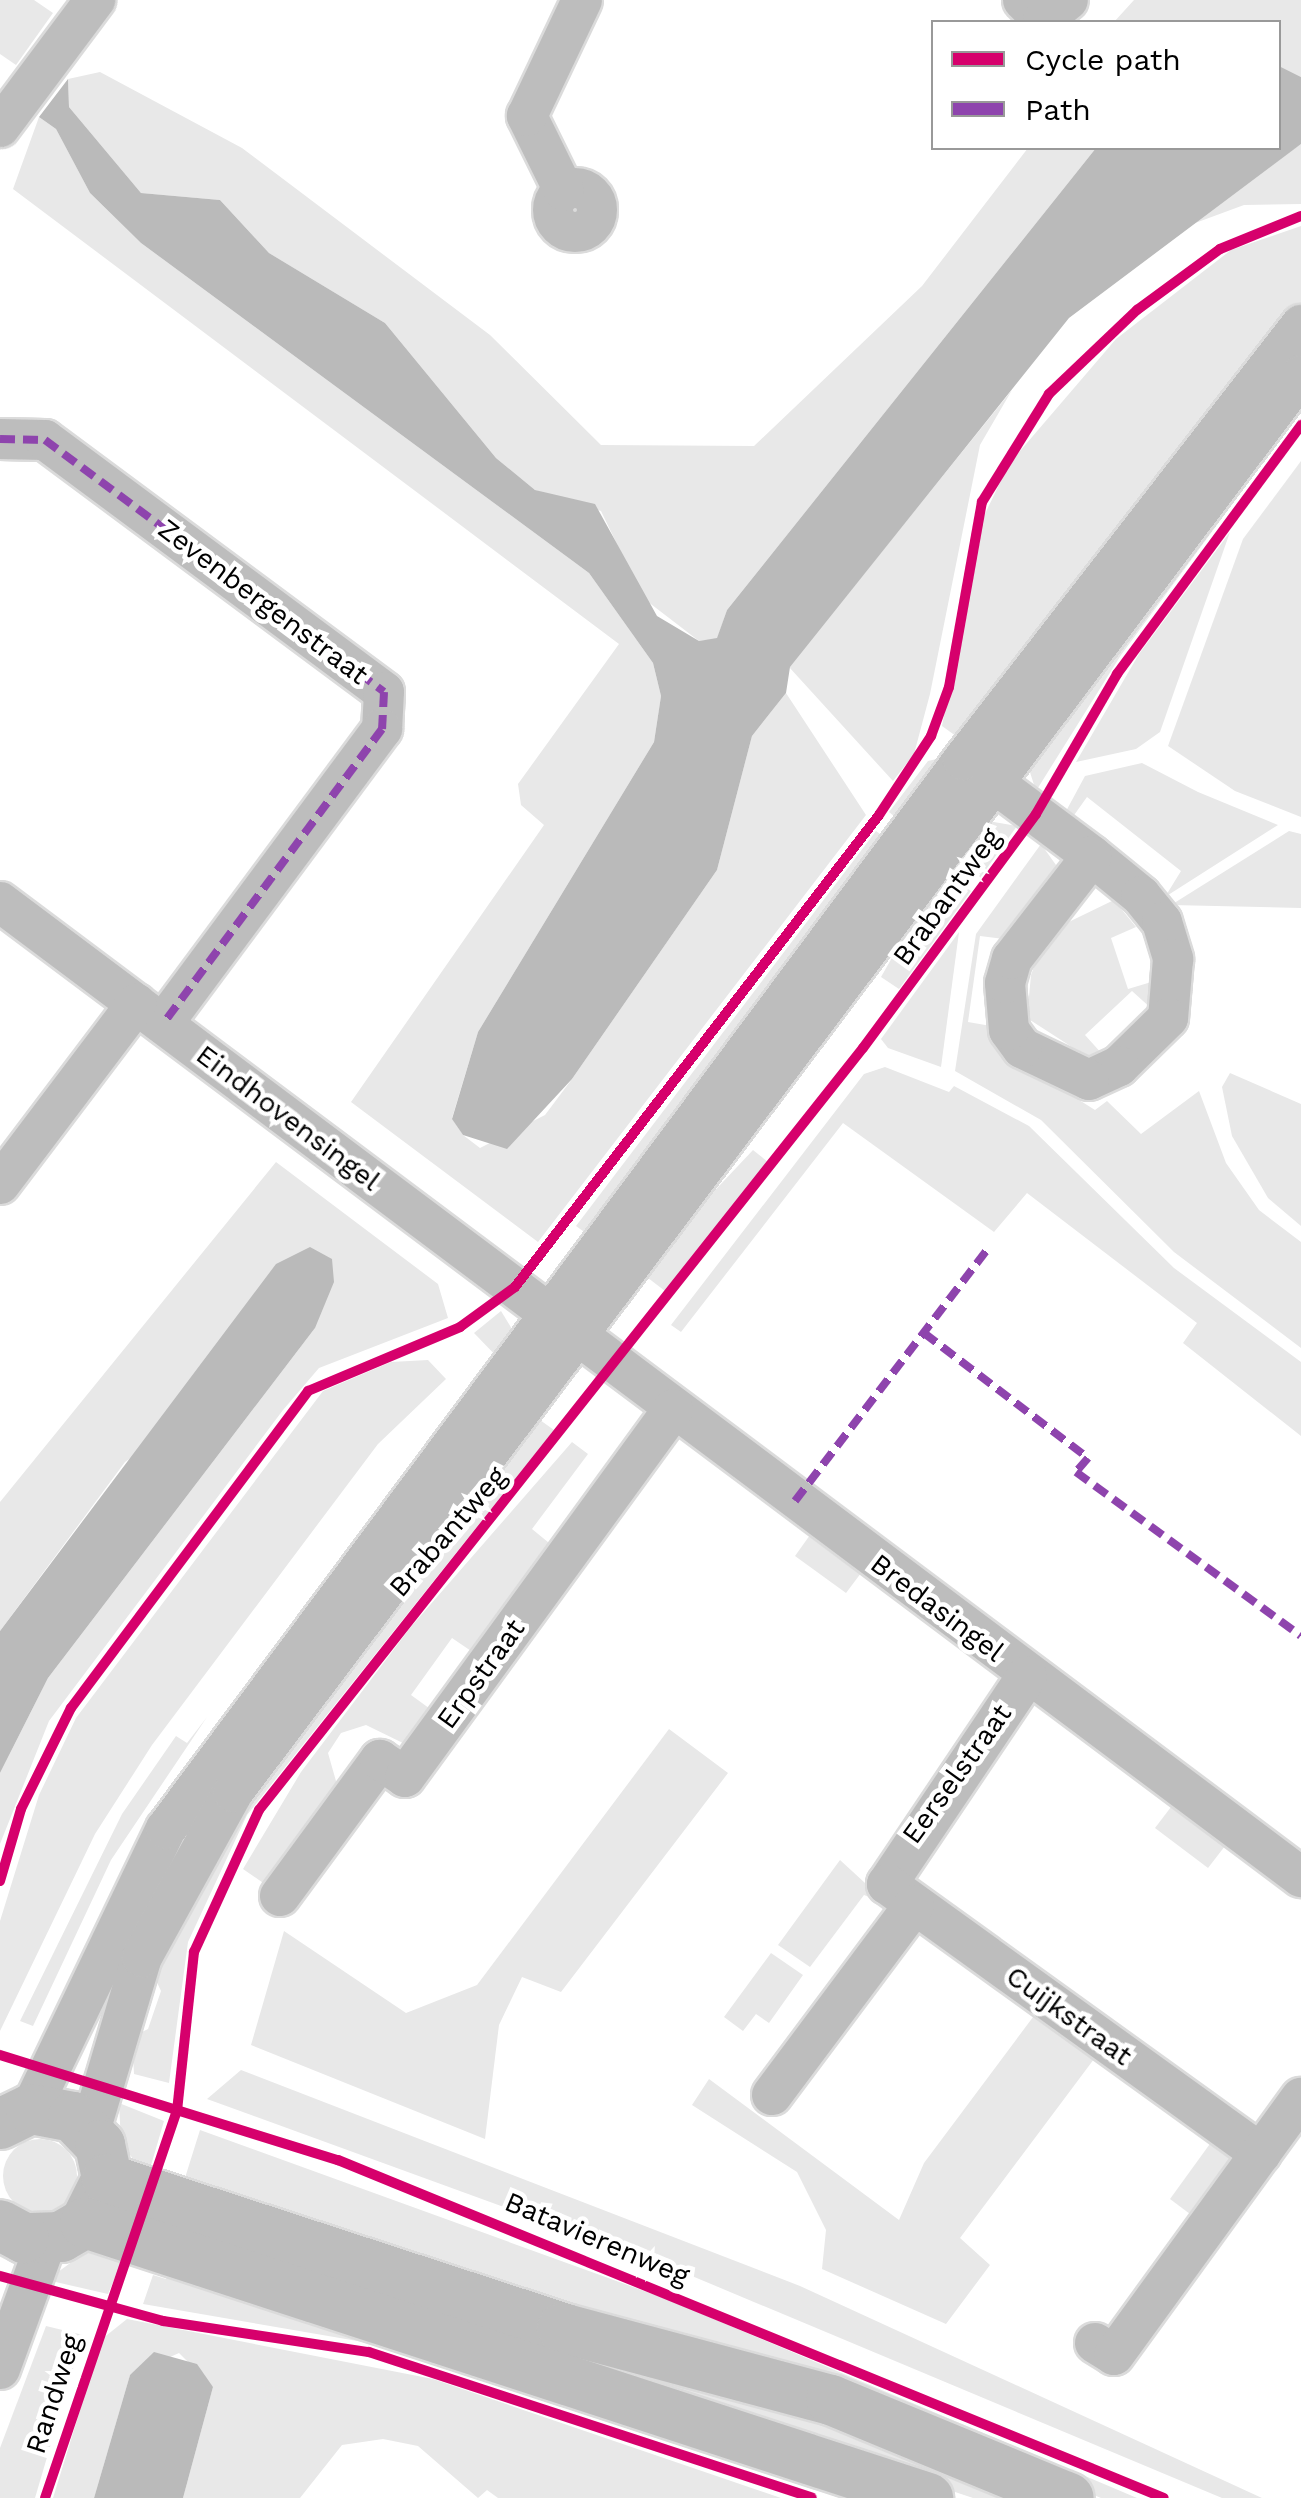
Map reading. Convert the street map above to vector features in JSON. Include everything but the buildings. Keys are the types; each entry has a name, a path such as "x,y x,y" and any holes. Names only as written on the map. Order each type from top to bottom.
{"main road":[{"path":"16,2116 63,2113 90,2130 80,2214"},
{"path":"80,2214 928,2498"},
{"path":"0,2225 80,2214 562,2328 831,2400 1069,2498"}],"street":[{"path":"0,127 96,0"},
{"path":"564,191 527,116 582,0"},
{"path":"1023,0 1043,20 1068,0"},
{"name":"Brabantweg","path":"16,2116 166,1829 563,1323 978,771 1301,324"},
{"name":"Brabantweg","path":"978,771 1301,375"},
{"name":"Zevenbergenstraat","path":"0,439 45,440 384,692 382,728 149,1014"},
{"name":"Brabantweg","path":"978,771 1092,856 1162,922 1175,990 1168,1018 1119,1066 1089,1080 1022,1048 1009,1030 1004,983 1012,959 1092,856"},
{"name":"Eindhovensingel","path":"0,902 563,1323"},
{"path":"0,1184 149,1014"},
{"name":"Brabantweg","path":"90,2130 142,1957 179,1878 233,1792 563,1323"},
{"name":"Bredasingel","path":"563,1323 1027,1676 1301,1877"},
{"name":"Erpstraat","path":"280,1896 380,1760 405,1777 673,1409"},
{"name":"Eerselstraat","path":"887,1872 1027,1676"},
{"name":"Cuijkstraat","path":"887,1872 887,1884 914,1905 1261,2154"},
{"path":"772,2094 914,1905"},
{"path":"1095,2343 1114,2355 1301,2098"},
{"path":"0,2369 80,2214"}],"shaded area":[{"path":"0,0 34,0 53,13 16,65 0,54"},
{"path":"1134,0 1301,0 1301,77 1281,67 1281,20 1116,20"},
{"path":"1281,67 1301,77 1301,144 1069,318 790,667 786,693 752,736 717,870 572,1079 507,1149 463,1135 452,1119 478,1032 654,742 661,696 653,663 589,573 141,243 90,193 56,129 39,117 68,79 69,107 141,193 220,200 269,253 385,323 496,458 535,490 595,504 657,616 699,641 717,638 727,610 1094,150 1281,150"},
{"path":"100,72 242,148 490,335 601,445 754,446 922,286 1026,150 1094,150 727,610 717,639 699,641 643,598 601,511 535,490 496,458 385,323 269,253 220,200 141,193 69,107 68,79"},
{"path":"39,117 56,129 90,193 141,243 589,573 653,663 661,696 654,742 478,1032 452,1118 463,1135 480,1148 545,1115 572,1079 717,870 752,736 786,693 866,815 538,1242 351,1102 544,825 521,805 518,784 619,644 13,189"},
{"path":"1301,144 1301,204 1244,205 1179,229"},
{"path":"1301,226 1301,303 967,744 942,726 983,518 1009,464 1116,339 1231,250"},
{"path":"1012,390 980,445 930,694 914,754 893,781 789,667"},
{"path":"1301,392 1301,411 1121,655 1036,791 1027,763"},
{"path":"1301,461 1301,817 1235,791 1168,746 1243,539"},
{"path":"1230,532 1160,732 1136,749 1076,762 1139,654"},
{"path":"941,758 905,825 889,812 928,761"},
{"path":"1142,763 1198,792 1278,825 1165,897 1181,871 1087,797 1072,818 1065,813 1085,776"},
{"path":"988,821 1017,826 980,878 951,859"},
{"path":"876,831 892,843 594,1239 576,1226"},
{"path":"1289,831 1301,834 1301,908 1171,905"},
{"path":"1041,844 1056,865 1053,881 1004,939 980,936 968,1022 991,1026 1011,1057 1095,1110 1107,1101 1141,1134 1199,1091 1226,1163 1259,1210 1301,1242 1301,1348 1174,1252 1041,1120 955,1071 976,934"},
{"path":"942,870 971,891 899,989 881,977"},
{"path":"1114,900 1136,927 1111,938 1128,989 1158,980 1153,1010 1132,991 1085,1035 1103,1055 1092,1060 1027,1018 1031,975 1046,933"},
{"path":"959,932 941,1067 888,1048 881,1039"},
{"path":"885,1067 949,1092 954,1086 1029,1126 1174,1268 1301,1362 1301,1436 1183,1343 1197,1323 1027,1193 994,1232 843,1123 681,1332 671,1325 864,1074"},
{"path":"1230,1073 1301,1104 1301,1226 1268,1198 1232,1136 1222,1087"},
{"path":"753,1150 768,1162 665,1291 639,1271"},
{"path":"276,1162 438,1284 448,1318 319,1368 283,1410 49,1721 0,1844 0,1773 48,1678 315,1328 125,1462 0,1631 0,1502"},
{"path":"310,1247 332,1259 334,1282 315,1328 48,1678 0,1773 0,1631 276,1264"},
{"path":"501,1311 512,1329 501,1361 474,1333"},
{"path":"428,1360 446,1379 378,1444 152,1745 95,1834 0,2031 0,1921 39,1795 76,1718 323,1391 391,1362"},
{"path":"533,1415 554,1430 247,1815 188,1942 169,2083 134,2074 132,2037 148,2029 161,1991 154,1976 206,1858"},
{"path":"572,1442 588,1454 532,1529 554,1547 474,1653 452,1638 411,1695 433,1711 407,1745 366,1725 341,1733 328,1753 338,1788 269,1887 243,1869 301,1772 410,1628"},
{"path":"810,1535 861,1573 846,1593 795,1556"},
{"path":"207,1717 111,1860 33,2026 20,2021 122,1814 176,1736 187,1743"},
{"path":"669,1729 728,1773 561,1992 522,1977 499,2025 485,2139 251,2045 284,1931 406,2013 477,1985"},
{"path":"1171,1807 1225,1846 1208,1868 1155,1828"},
{"path":"840,1860 889,1905 864,1895 810,1967 778,1945"},
{"path":"771,1953 803,1975 769,2023 756,2014 743,2031 724,2017"},
{"path":"1042,2005 1100,2051 960,2238 990,2265 946,2324 822,2269 826,2230 797,2172 692,2105 709,2079 899,2220 924,2163"},
{"path":"241,2070 800,2286 1262,2498 1222,2498 680,2271 207,2099"},
{"path":"119,2103 164,2121 147,2179 121,2142"},
{"path":"200,2130 669,2300 1137,2498 1101,2498 853,2396 563,2312 184,2181"},
{"path":"40,2139 54,2141 66,2150 75,2162 75,2190 66,2202 54,2211 40,2213 26,2211 14,2202 5,2190 3,2176 5,2162 14,2150 26,2141"},
{"path":"1212,2141 1241,2161 1198,2220 1170,2199"},
{"path":"186,2220 767,2394 1026,2498 973,2498 548,2356"},
{"path":"126,2252 108,2294 47,2280 84,2253"},
{"path":"172,2263 887,2498 840,2498 369,2343 143,2304 153,2275 166,2279"},
{"path":"127,2319 433,2379 781,2498 498,2498 487,2490 478,2498 418,2446 383,2439 342,2445 300,2498 183,2498 213,2387 179,2353 130,2375 94,2498 53,2498 102,2339"},
{"path":"46,2326 83,2335 35,2498 0,2498 0,2448"},
{"path":"154,2352 197,2364 213,2387 183,2498 94,2498 130,2375"}],"marked path":[{"path":"0,439 45,440 384,692 382,729 163,1024"},
{"path":"795,1501 988,1249"},
{"path":"924,1333 1088,1458 1076,1472 1301,1636"}],"cycle path":[{"path":"0,1881 21,1809 71,1708 308,1391 460,1327 515,1287 879,815 931,736 949,687 982,502 1049,394 1137,310 1220,249 1301,216"},
{"name":"Randweg","path":"45,2498 177,2111 194,1952 259,1810 863,1048 1036,814 1117,674 1301,425"},
{"name":"Batavierenweg","path":"0,2055 338,2160 1164,2498"},
{"path":"0,2276 163,2321 369,2352 812,2498"}]}
